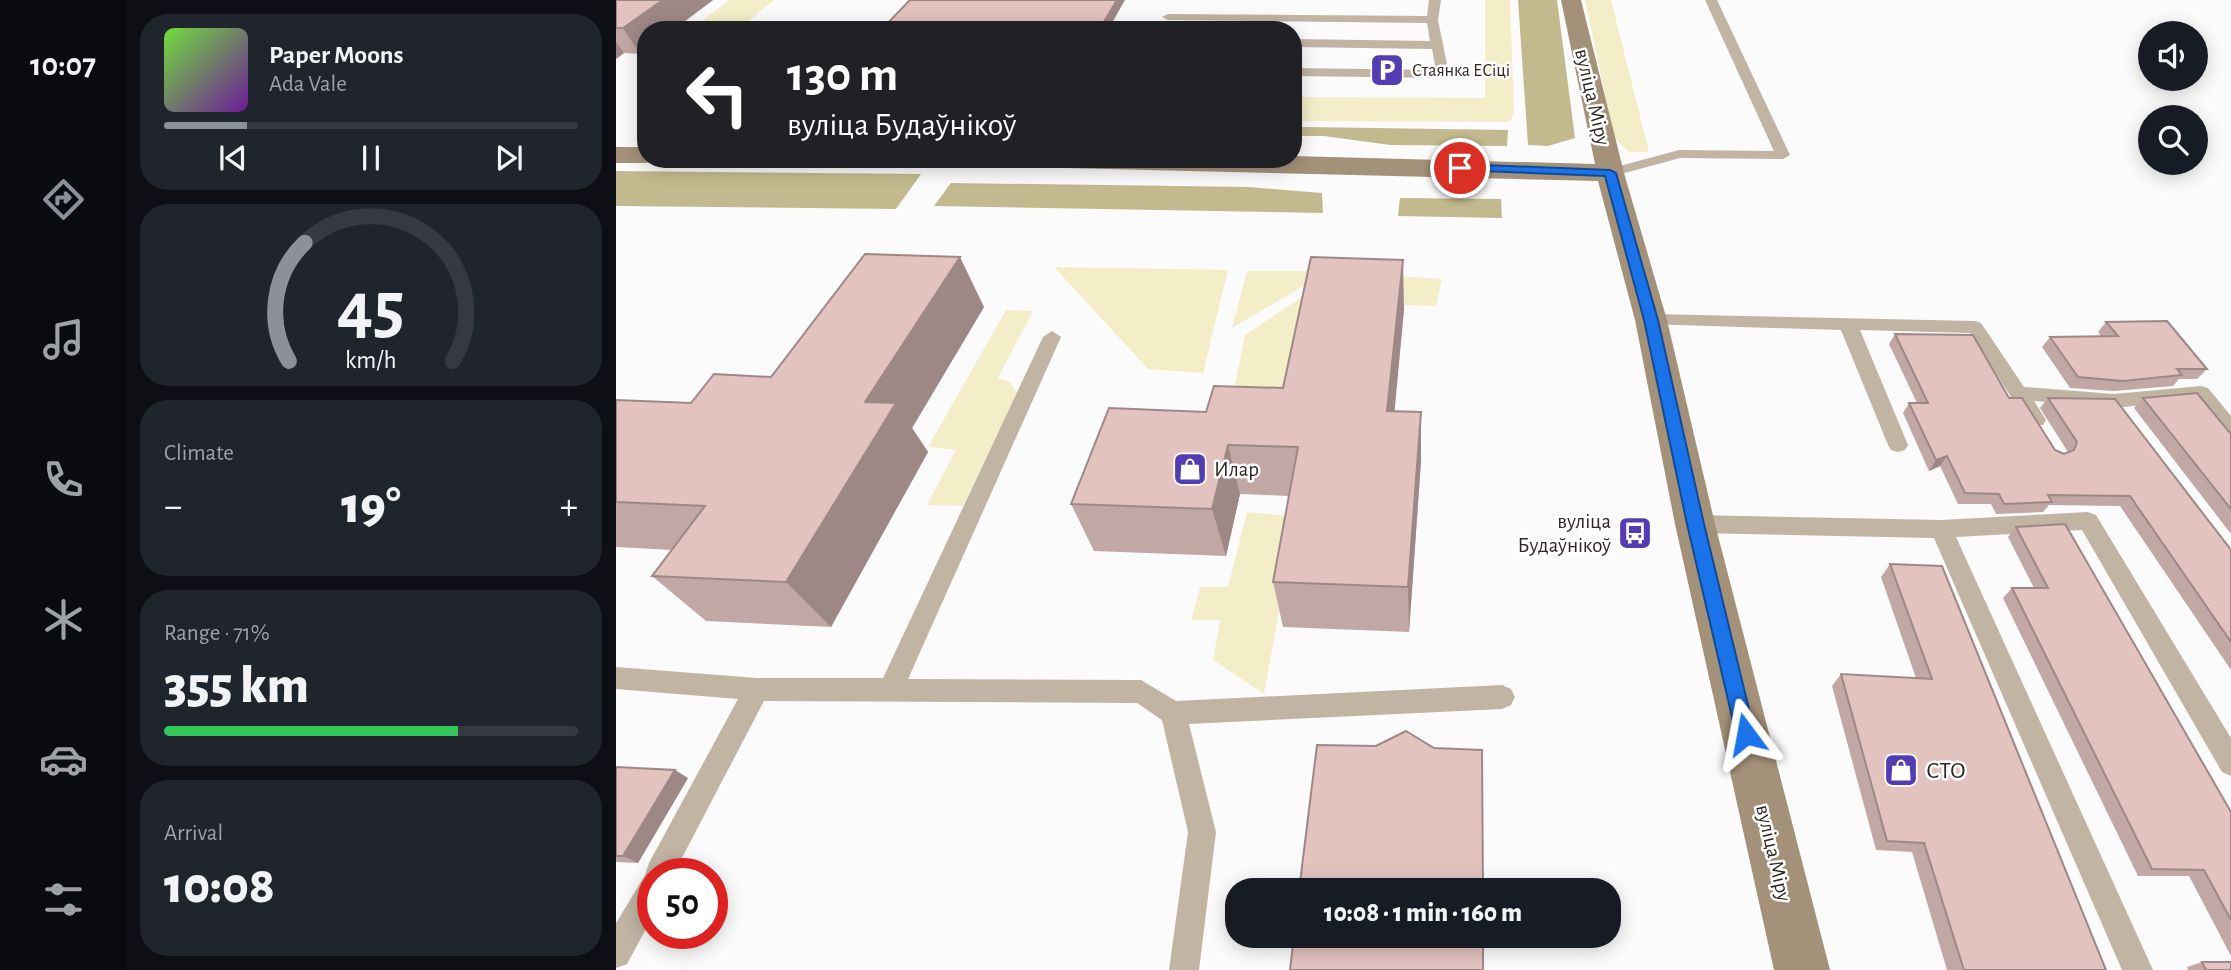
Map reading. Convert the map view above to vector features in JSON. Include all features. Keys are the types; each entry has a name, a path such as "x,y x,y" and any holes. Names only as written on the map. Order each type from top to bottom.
{"main road":[{"name":"вуліца Міру","path":"1571,0 1610,173 1651,320 1695,524 1802,970"},
{"path":"616,155 637,155"},
{"path":"1302,163 1610,173"}],"lane":[{"path":"1166,21 1178,0"},
{"path":"1302,72 1443,74 1432,20 1435,0"},
{"path":"1610,173 1679,154 1783,155 1711,0"},
{"path":"1168,18 1432,20"},
{"path":"1302,43 1437,45"},
{"path":"1651,320 1975,327 2043,433"},
{"path":"1848,324 1898,445"},
{"path":"891,688 1052,337"},
{"path":"2018,393 2114,401 2201,393 2231,429"},
{"path":"2114,401 2131,423"},
{"path":"1695,524 1941,529 2088,521 2231,763"},
{"path":"1941,529 2138,970"},
{"path":"616,678 757,689 1141,692 1173,713 1502,697"},
{"path":"667,858 757,689"},
{"path":"1173,713 1202,832 1184,970"},
{"path":"616,953 637,915"}],"shaded area":[{"path":"729,0 774,0 749,21 702,21"},
{"path":"1485,0 1510,0 1514,111 1511,120 1302,121 1302,97 1485,98"},
{"path":"1518,0 1557,0 1575,138 1548,146 1528,145"},
{"path":"1585,0 1611,0 1649,152 1629,152 1614,138"},
{"path":"1302,127 1508,130 1507,146 1390,145 1324,136 1302,136"},
{"path":"616,171 921,174 896,209 616,206"},
{"path":"951,183 1249,187 1322,193 1323,213 934,206"},
{"path":"1400,198 1501,199 1502,218 1398,216"},
{"path":"1054,267 1228,270 1203,373 1148,369"},
{"path":"1247,271 1329,271 1232,328"},
{"path":"1339,272 1442,279 1436,306 1311,302 1280,412 1230,408 1245,335"},
{"path":"1006,310 1033,311 998,378 1010,382 1017,393 963,506 927,505 956,450 928,447"},
{"path":"1247,512 1296,517 1264,694 1213,660 1220,620 1191,620 1200,587 1228,587"}],"building":[{"path":"616,0 663,0 623,28 616,28"},
{"path":"910,0 1117,0 1104,21 890,21"},
{"path":"865,254 960,257 865,402 896,403 786,582 652,576 705,506 616,502 616,400 691,403 714,374 771,377"},
{"path":"1311,257 1403,260 1387,411 1421,412 1408,587 1273,582 1298,447 1228,445 1212,509 1071,504 1109,408 1206,412 1214,386 1283,388"},
{"path":"2167,321 2207,369 2177,369 2182,375 2123,381 2078,377 2050,337 2118,336 2106,322"},
{"path":"1895,334 1973,335 2009,398 2022,398 2055,450 2064,454 2074,450 2077,442 2048,398 2115,399 2231,550 2231,642 2130,496 2048,495 2052,502 2004,504 1999,494 1965,493 1947,456 1936,460 1909,403 1928,403"},
{"path":"2197,393 2231,434 2231,509 2143,398"},
{"path":"2065,524 2231,812 2231,920 2204,870 2152,869 2012,588 2048,588 2016,527"},
{"path":"1890,564 1942,566 2106,970 1964,970 1924,843 1887,841 1841,674 1932,679"},
{"path":"1406,731 1434,748 1482,750 1483,878 1301,878 1317,745 1376,746"},
{"path":"616,767 675,770 623,856 616,856"},
{"path":"1293,948 1483,948 1483,970 1290,970"},
{"path":"2202,962 2231,962 2231,970 2206,970"}],"place":[{"name":"Стаянка ЕСіці","path":"1387,70"},
{"name":"Илар","path":"1190,469"},
{"name":"вуліца Будаўнікоў","path":"1635,533"},
{"name":"СТО","path":"1901,770"}],"route":[{"path":"1460,168 1610,173 1651,320 1695,524 1746,734"}]}
